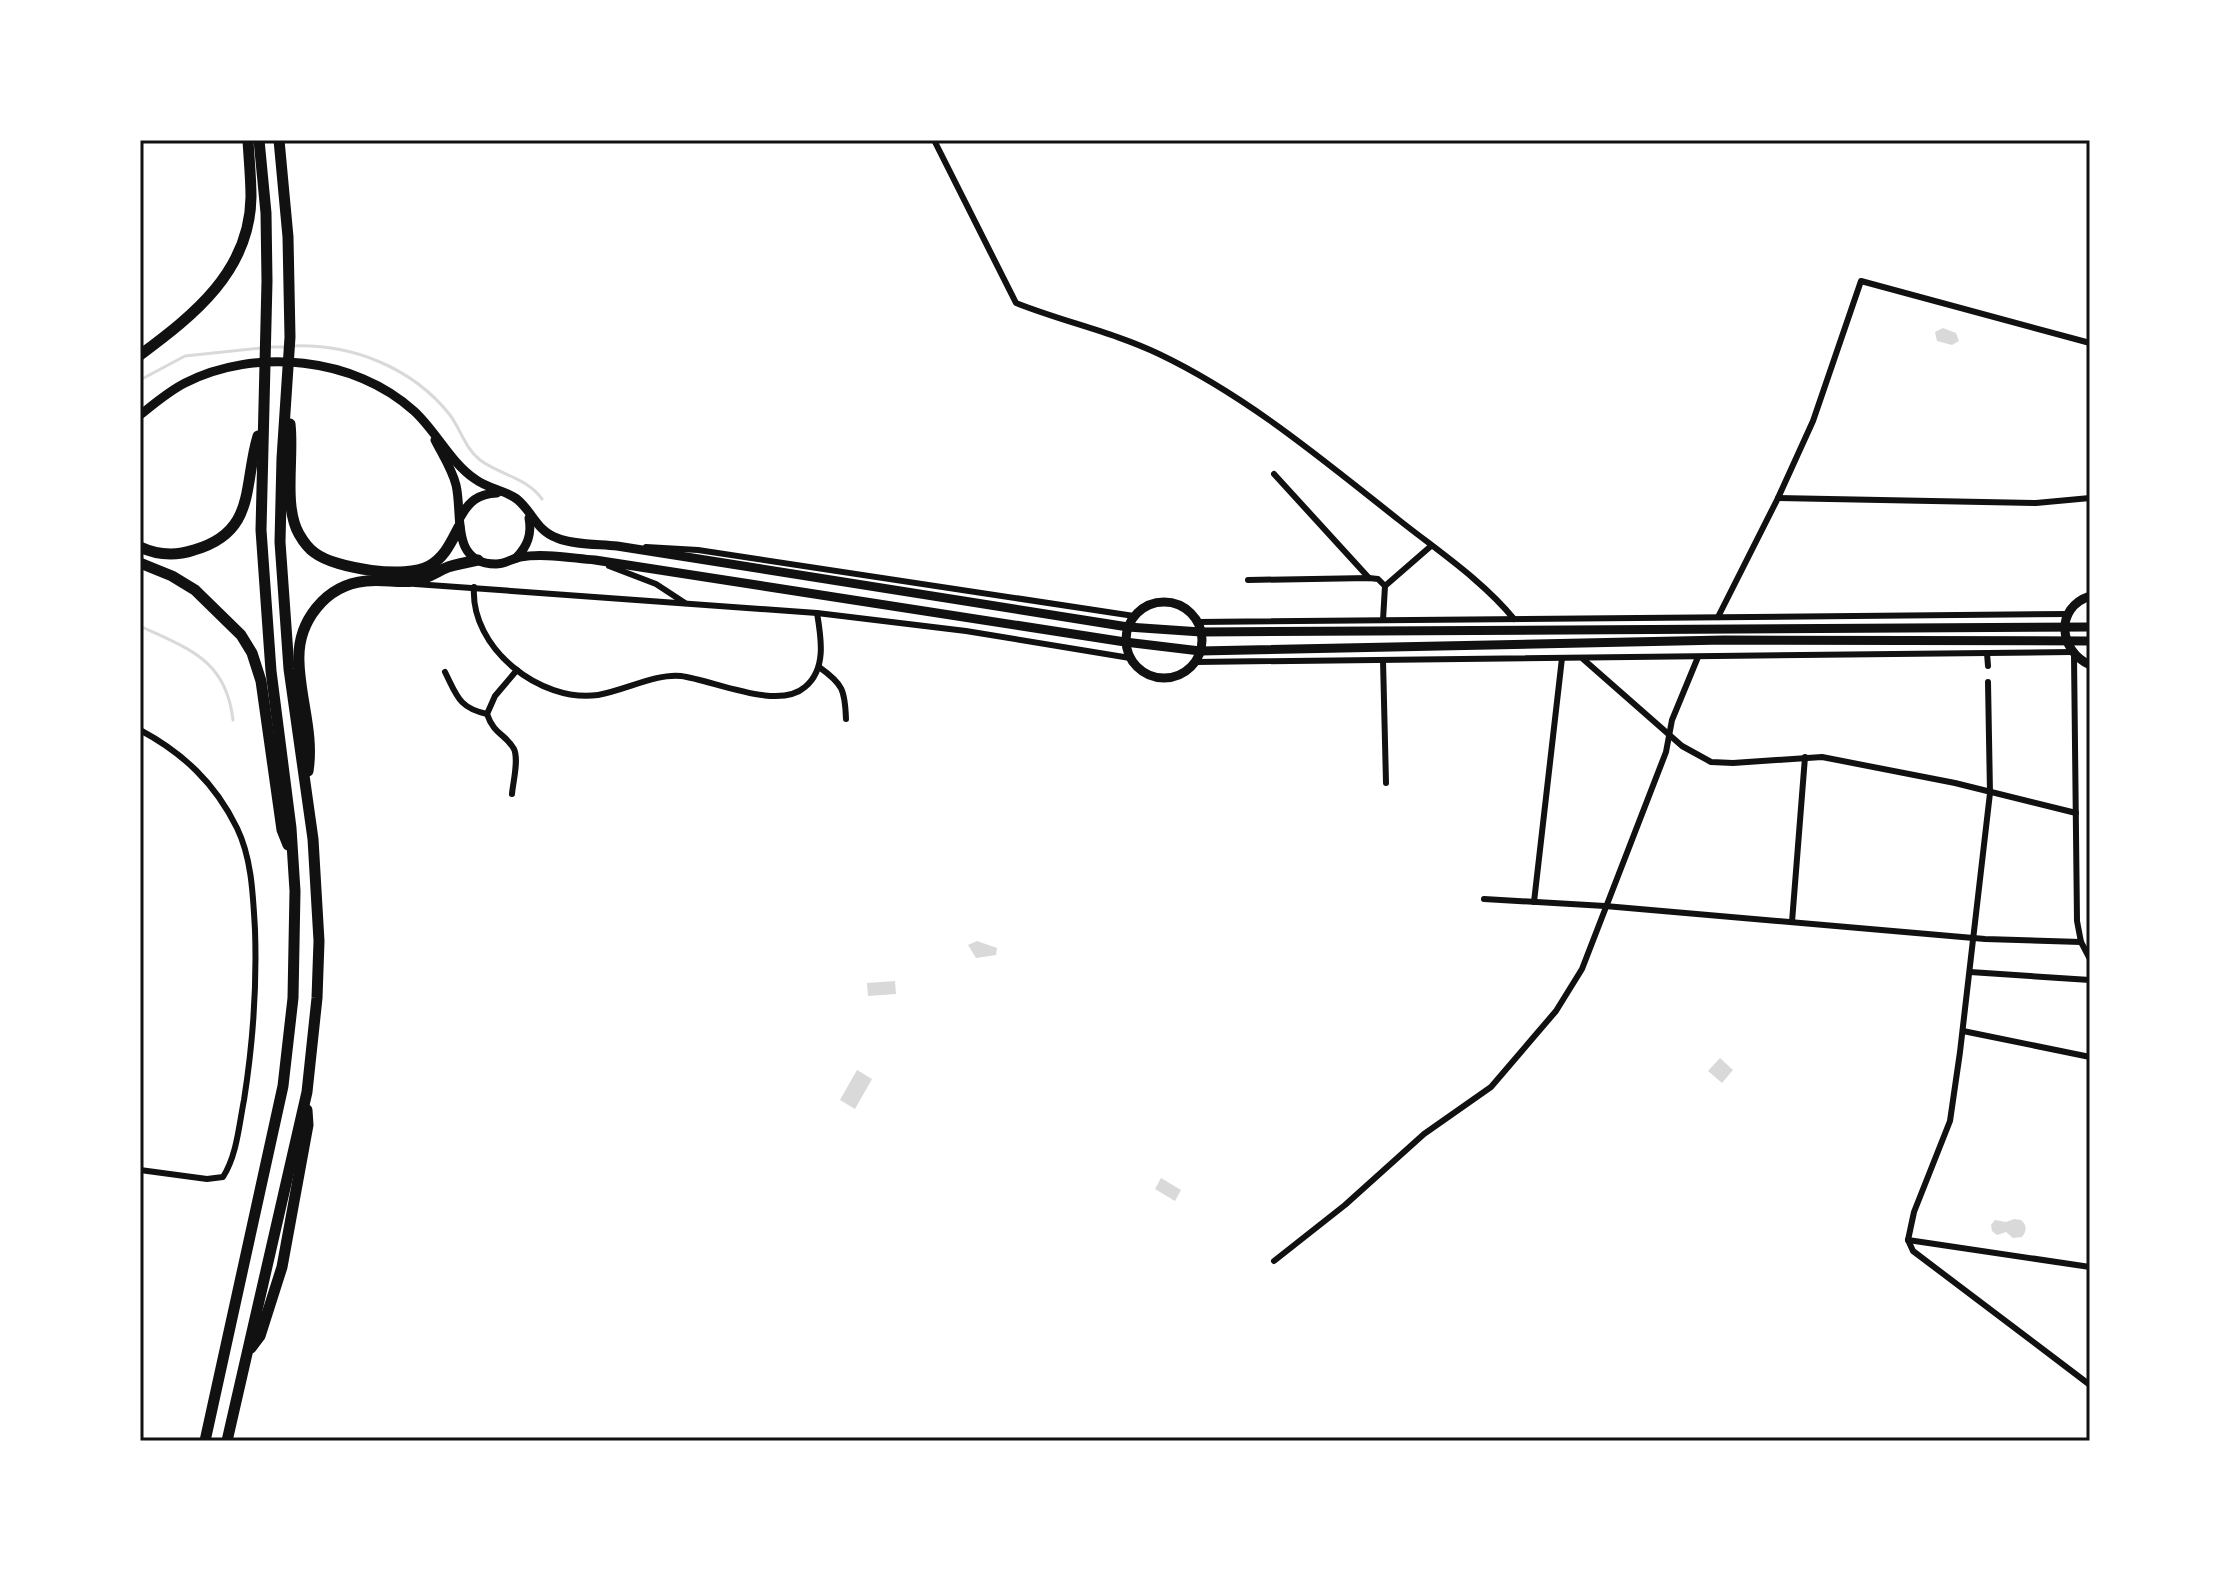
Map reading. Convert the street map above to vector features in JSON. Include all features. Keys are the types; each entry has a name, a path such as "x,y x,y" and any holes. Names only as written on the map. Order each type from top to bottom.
{"highway":[{"path":"140,355 188,319 222,281 234,260 243,238 251,198 248,140"},
{"path":"205,1441 283,1086 294,984 295,891 291,828 265,612 261,530 266,213 259,140"},
{"path":"227,1441 307,1092 317,998 319,941 314,855 289,669 280,542 290,337 288,237 279,140"},
{"path":"287,392 293,518 304,543 315,553 344,566 416,571 437,561 448,549 460,523"},
{"path":"140,547 170,554 191,551 210,545 236,524 247,497 252,455 262,424"},
{"path":"305,783 311,752 298,661 302,636 313,611 328,595 346,585 366,580 395,582 430,577 447,568 478,560"},
{"path":"140,563 172,576 195,590 236,628 252,653 261,681 282,830 291,855"}],"main road":[{"path":"140,415 184,384 216,370 252,362 311,364 344,372 383,388 415,411 473,479 518,500 548,534 560,540 617,546 1128,627 2090,627"},
{"path":"140,425 159,400"},
{"path":"430,429 453,476 460,539 467,551 478,560 501,563 543,555 595,560 1200,651 1724,640 2090,641"},
{"path":"460,523 467,505 478,496 501,492"},
{"path":"516,558 529,541 529,514"},
{"path":"2090,596 2074,605 2064,627 2066,641 2073,654 2090,665"},
{"path":"1167,602 1190,612 1199,627 1200,651 1195,662 1179,675 1165,678 1151,676 1139,669 1130,658 1125,642 1134,616 1143,608 1167,602"}],"street":[{"path":"934,140 1016,303 1110,333 1160,354 1232,395 1300,443 1431,546 1501,602 1514,619"},
{"path":"1718,617 1813,421 1861,281 2090,343"},
{"path":"1274,474 1369,578"},
{"path":"1778,498 2036,503 2090,498"},
{"path":"617,546 698,550 1134,616"},
{"path":"1383,620 1385,586 1431,546"},
{"path":"595,560 656,584 686,603"},
{"path":"1248,580 1369,578 1378,579 1385,586"},
{"path":"395,582 817,613 966,631 1130,658"},
{"path":"474,587 475,603 484,628 498,652 517,670 559,693 596,695 678,676 746,692 785,697 805,688 819,667 821,642 817,613"},
{"path":"1199,627 1383,620 2068,614"},
{"path":"1987,653 1988,666"},
{"path":"1195,662 2073,654 2077,921 2081,942 2089,953"},
{"path":"1274,1261 1345,1205 1424,1134 1491,1087 1562,1001 1582,969 1666,752 1672,720 1698,657"},
{"path":"1534,902 1562,658"},
{"path":"1582,658 1691,752 1711,762 1822,757 1955,783 2076,813"},
{"path":"1383,660 1386,783"},
{"path":"819,667 836,679 845,693 846,719"},
{"path":"512,794 516,755 513,747 492,728 487,714 495,696 517,670"},
{"path":"445,672 460,703 487,714"},
{"path":"1988,682 1990,793 1963,1031 1950,1121 1914,1212 1908,1240 1913,1251 2090,1385"},
{"path":"140,730 162,742 210,782 238,830 251,876 257,986 253,1045 229,1168 223,1177 217,1179 140,1170"},
{"path":"1792,922 1805,757"},
{"path":"1484,899 1605,906 1974,938 2081,942"},
{"path":"1970,972 2090,980"},
{"path":"1963,1031 2090,1057"},
{"path":"1908,1240 2090,1267"}],"shaded area":[{"path":"1943,328 1956,333 1959,341 1952,345 1937,341 1935,332"},
{"path":"977,941 997,948 996,955 976,958 968,945"},
{"path":"895,981 896,994 868,996 867,983"},
{"path":"1720,1058 1733,1070 1722,1083 1708,1071"},
{"path":"857,1070 872,1079 855,1109 840,1100"},
{"path":"1161,1178 1181,1190 1175,1201 1155,1189"},
{"path":"2014,1219 2024,1224 2022,1237 2013,1238 2006,1232 1997,1235 1992,1231 1991,1225 1995,1220 2006,1222"}],"waterway":[{"path":"293,346 315,346 359,354 399,372 435,398 480,460 521,481 542,499"},
{"path":"269,347 285,347"},
{"path":"140,380 185,356 261,348"},
{"path":"140,626 189,650 213,670 229,699 233,720"}]}
